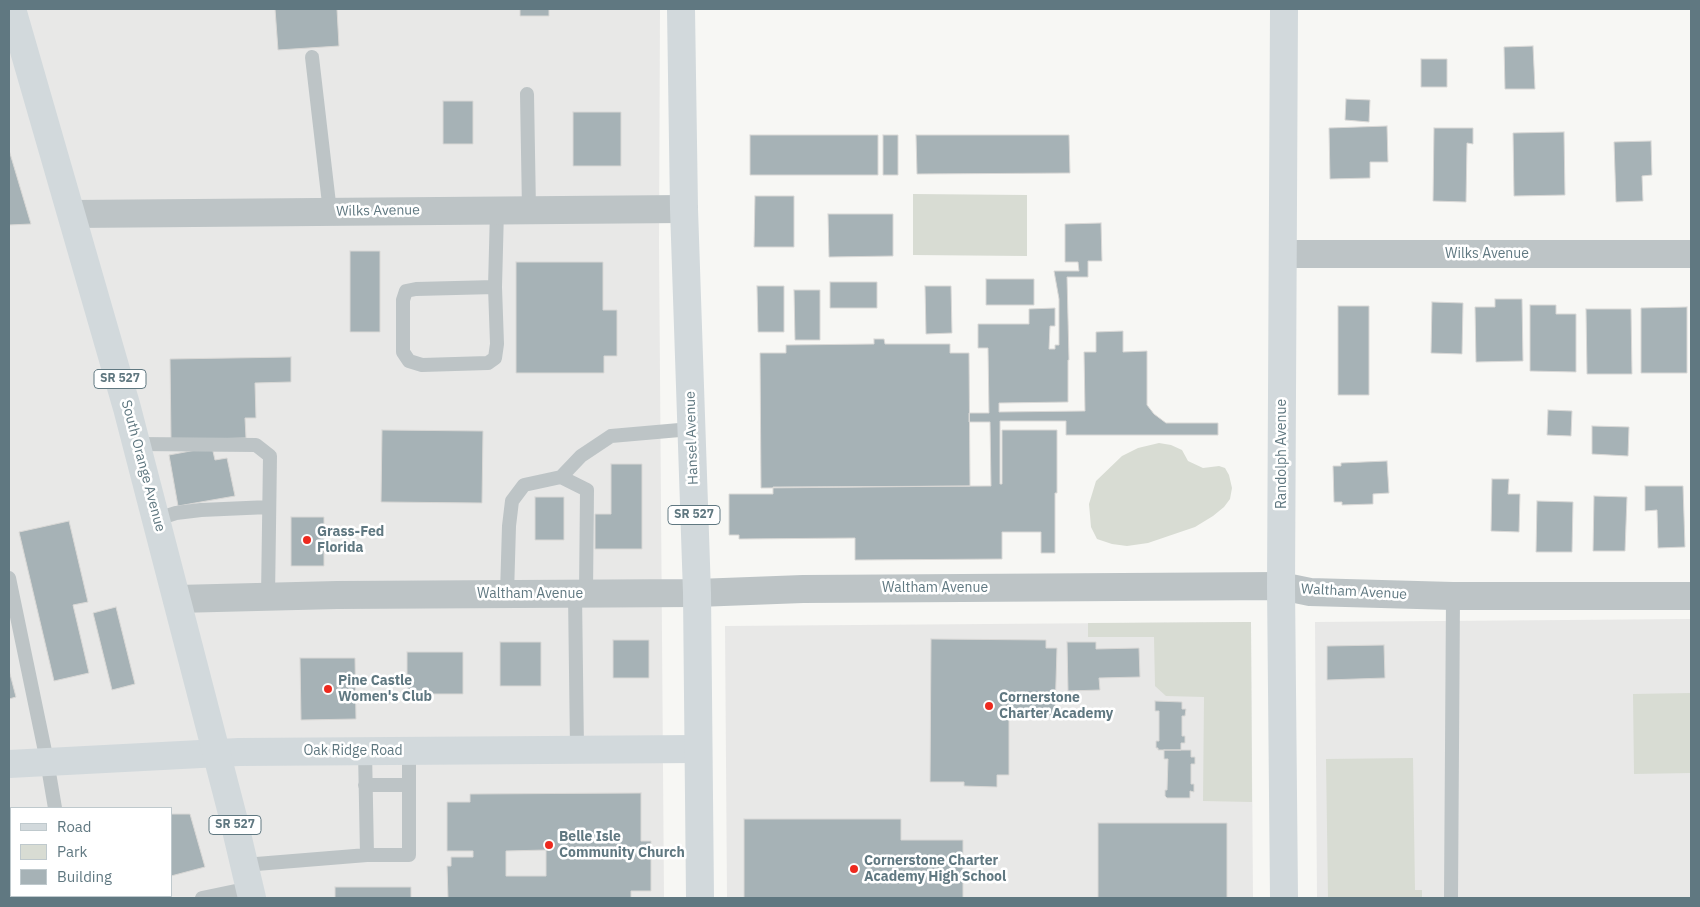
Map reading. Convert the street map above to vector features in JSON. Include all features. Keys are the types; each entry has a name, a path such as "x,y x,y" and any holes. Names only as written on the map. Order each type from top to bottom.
{"main road":[{"name":"South Orange Avenue","path":"12,9 137,444 217,753 248,884"},
{"name":"Hansel Avenue","path":"681,9 684,209 697,593 700,898"},
{"name":"Randolph Avenue","path":"1284,9 1281,586 1284,898"},
{"name":"Oak Ridge Road","path":"9,764 217,753 698,749"}],"street":[{"name":"Wilks Avenue","path":"72,214 684,209"},
{"name":"Wilks Avenue","path":"1283,254 1691,254"},
{"name":"Waltham Avenue","path":"177,598 697,593 803,588 1281,586 1310,592 1453,596 1691,596"}],"lane":[{"path":"312,57 330,212"},
{"path":"527,94 529,210"},
{"path":"495,288 416,289 406,291 403,300 403,352 409,361 422,365 488,364 494,358 497,344 495,288 497,210"},
{"path":"507,594 512,501 524,485 561,477 581,456 611,436 691,429"},
{"path":"137,444 256,445 270,456 268,597"},
{"path":"561,477 588,490 581,593 577,749"},
{"path":"157,519 176,513 201,510 269,507"},
{"path":"9,578 55,807"},
{"path":"1451,898 1453,596"},
{"path":"365,751 367,855"},
{"path":"202,898 248,884 367,855 409,855 409,751"},
{"path":"365,785 409,785"}],"shaded area":[{"path":"9,9 660,9 659,244 664,898 9,898"},
{"path":"1691,619 1691,898 1317,898 1315,622"},
{"name":"Cornerstone Charter Academy","path":"1251,622 1253,898 727,898 725,626"}],"green space":[{"path":"913,194 1027,195 1027,256 913,255"},
{"path":"1159,443 1171,445 1182,450 1188,461 1203,468 1219,466 1225,468 1232,488 1230,499 1213,516 1195,527 1148,543 1127,546 1097,539 1091,527 1089,504 1096,481 1122,456 1138,448"},
{"path":"1251,622 1252,802 1203,801 1204,697 1166,696 1155,686 1154,637 1088,637 1088,623"},
{"path":"1691,693 1691,773 1634,774 1633,694"},
{"path":"1413,758 1415,890 1422,890 1422,898 1328,898 1326,759"}],"building":[{"path":"275,9 337,9 339,46 278,50"},
{"path":"520,9 549,9 549,16 520,16"},
{"path":"1533,46 1535,89 1505,89 1504,47"},
{"path":"1421,59 1447,59 1447,87 1421,87"},
{"path":"1346,99 1370,100 1369,122 1345,120"},
{"path":"443,101 473,101 473,144 443,144"},
{"path":"573,112 621,112 621,166 573,166"},
{"path":"1387,126 1388,162 1370,162 1370,178 1330,179 1329,128"},
{"path":"1434,128 1473,128 1473,144 1467,143 1466,202 1433,201"},
{"path":"1564,132 1565,195 1514,196 1513,133"},
{"path":"750,135 878,135 878,175 750,175"},
{"path":"883,135 898,135 898,175 883,175"},
{"path":"916,135 1069,135 1070,173 917,174"},
{"path":"1651,141 1652,175 1642,176 1643,201 1616,202 1614,142"},
{"path":"9,150 31,224 9,225"},
{"path":"755,196 794,196 794,247 754,247"},
{"path":"828,214 893,214 893,256 829,257"},
{"path":"1101,223 1102,261 1088,261 1088,277 1067,277 1068,402 999,403 999,412 1085,411 1084,352 1096,352 1096,332 1123,331 1123,352 1147,351 1147,405 1154,414 1166,423 1218,423 1218,435 1066,435 1066,421 1000,421 1000,484 1002,484 1002,430 1057,430 1055,553 1041,553 1041,532 1002,532 1002,559 855,560 855,538 739,539 739,535 729,535 729,494 773,494 773,487 991,486 990,422 969,422 969,413 989,413 988,348 978,348 978,324 1029,324 1029,309 1055,308 1055,326 1050,326 1049,349 1055,349 1055,345 1059,345 1059,299 1054,271 1079,271 1078,262 1065,262 1065,224"},
{"path":"350,251 380,251 380,332 350,332"},
{"path":"516,262 603,262 603,310 617,310 617,356 604,356 604,373 516,373"},
{"path":"986,279 1034,279 1034,305 986,305"},
{"path":"830,282 877,282 877,308 830,308"},
{"path":"757,286 784,286 784,332 758,332"},
{"path":"925,286 951,286 952,333 926,334"},
{"path":"794,290 820,290 820,340 795,340"},
{"path":"1495,299 1522,299 1523,361 1476,362 1475,307 1495,307"},
{"path":"1432,302 1463,303 1462,354 1431,353"},
{"path":"1530,305 1556,305 1556,314 1576,314 1576,372 1530,371"},
{"path":"1338,306 1369,306 1369,395 1338,395"},
{"path":"1687,307 1687,373 1641,373 1641,308"},
{"path":"1586,309 1631,309 1632,374 1587,374"},
{"path":"874,339 884,339 885,344 950,344 950,353 969,353 970,486 761,488 760,353 786,353 786,345 874,344"},
{"path":"291,357 291,382 255,383 256,418 245,418 246,438 171,440 170,359"},
{"path":"1548,410 1572,411 1571,436 1547,435"},
{"path":"1592,426 1629,427 1628,456 1592,454"},
{"path":"382,430 483,431 482,503 381,502"},
{"path":"212,447 215,460 227,458 235,496 178,506 169,455"},
{"path":"1387,461 1389,493 1373,494 1373,504 1342,505 1342,502 1334,502 1333,466 1341,466 1341,463"},
{"path":"611,464 642,464 642,549 595,549 595,514 611,514"},
{"path":"1492,479 1509,479 1508,494 1520,494 1519,532 1491,531"},
{"path":"1645,486 1683,486 1685,547 1658,548 1657,510 1645,511"},
{"path":"1594,496 1627,497 1625,551 1593,551"},
{"path":"535,497 564,497 564,540 535,540"},
{"path":"1537,501 1573,502 1572,552 1536,552"},
{"path":"291,517 324,517 324,566 291,566"},
{"path":"69,521 88,602 73,605 89,673 54,681 19,532"},
{"path":"116,607 135,684 112,690 93,613"},
{"path":"931,639 1046,640 1046,648 1057,648 1055,715 1009,715 1009,775 997,775 997,787 964,786 964,782 930,782"},
{"path":"613,640 649,640 649,678 613,678"},
{"path":"500,642 541,642 541,686 500,686"},
{"path":"1067,642 1096,642 1096,649 1139,648 1140,677 1099,678 1100,690 1068,691"},
{"path":"1384,645 1385,678 1327,680 1327,646"},
{"path":"407,652 463,652 463,694 407,694"},
{"name":"Pine Castle Women's Club","path":"300,658 355,658 356,719 301,720"},
{"path":"9,670 16,697 9,699"},
{"path":"1155,701 1182,702 1182,709 1186,709 1185,716 1182,716 1182,736 1185,736 1185,743 1181,743 1181,750 1158,750 1156,748 1156,741 1159,741 1159,711 1155,711"},
{"path":"1164,750 1191,750 1191,757 1195,757 1195,764 1191,764 1191,784 1194,784 1194,792 1190,791 1190,798 1167,798 1165,796 1165,790 1167,790 1168,759 1164,759"},
{"name":"Belle Isle Community Church","path":"641,793 641,841 651,841 651,891 631,891 631,898 448,898 447,866 451,866 451,857 473,857 473,851 447,851 447,802 470,802 470,794","holes":["546,850 546,876 506,876 506,851"]},
{"path":"172,814 190,814 205,867 172,876"},
{"name":"Cornerstone Charter Academy High School","path":"744,819 901,819 901,840 963,840 963,898 744,898"},
{"path":"1098,823 1227,823 1227,898 1098,898"},
{"path":"335,887 411,887 411,898 335,898"}],"place":[{"name":"Grass-Fed Florida","path":"307,540"},
{"name":"Pine Castle Women's Club","path":"328,689"},
{"name":"Cornerstone Charter Academy","path":"989,706"},
{"name":"Belle Isle Community Church","path":"549,845"},
{"name":"Cornerstone Charter Academy High School","path":"854,869"}]}
